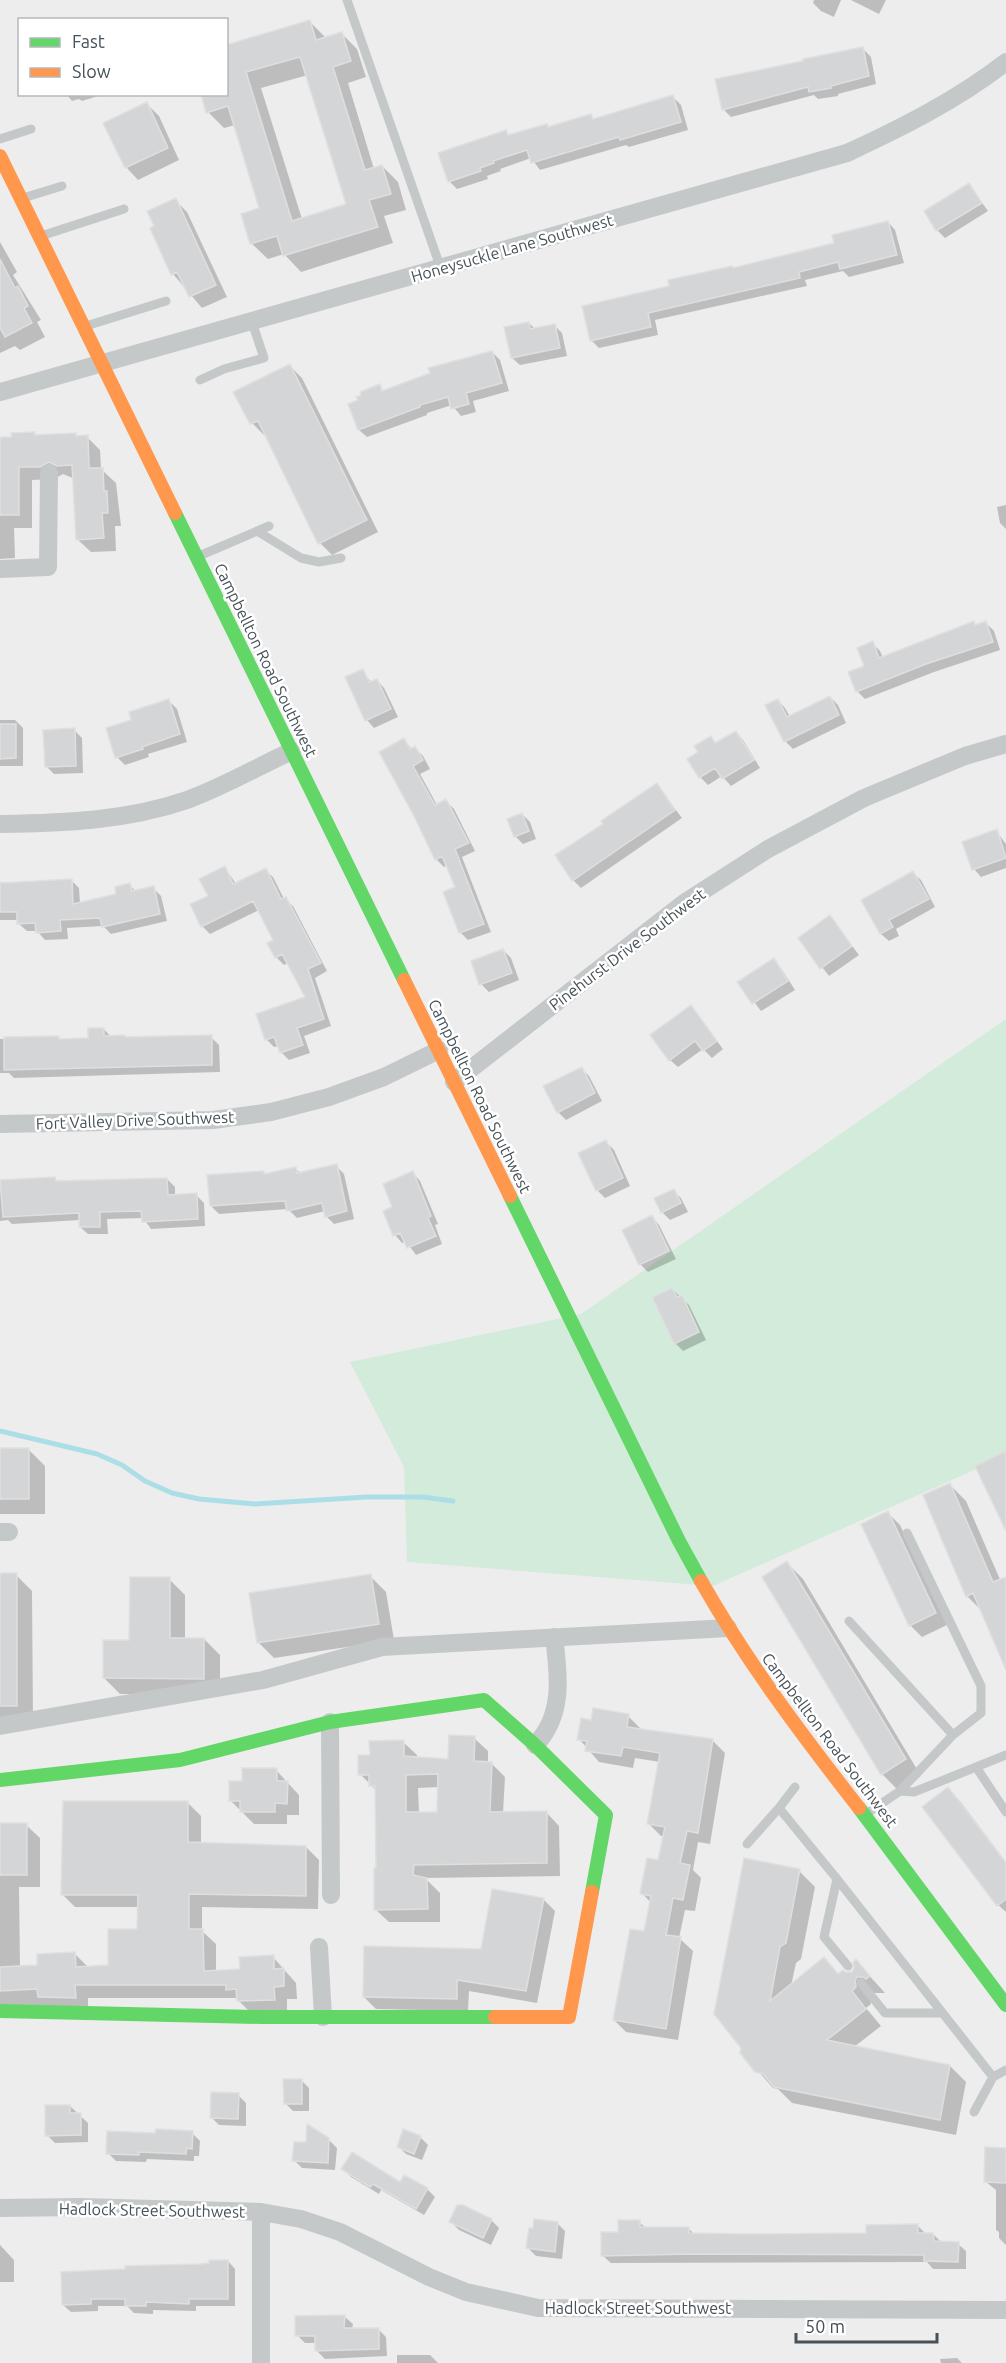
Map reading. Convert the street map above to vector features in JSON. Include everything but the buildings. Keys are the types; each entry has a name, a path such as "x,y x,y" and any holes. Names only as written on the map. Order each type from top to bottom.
{"main road":[{"name":"Campbellton Road Southwest","path":"0,156 679,1541 728,1628 784,1711 1006,2005"},
{"path":"0,1780 180,1760 330,1722 484,1700 536,1745 606,1815 569,2018 324,2017 0,2010"}],"street":[{"name":"Honeysuckle Lane Southwest","path":"0,392 847,153 916,121 988,76 1006,62"},
{"path":"0,569 48,567 49,473"},
{"name":"Pinehurst Drive Southwest","path":"454,1082 684,903 768,849 864,798 965,756 1006,744"},
{"path":"0,824 107,819 148,811 189,799 292,751"},
{"name":"Fort Valley Drive Southwest","path":"0,1124 213,1120 271,1112 340,1093 384,1077 438,1050"},
{"path":"0,1726 263,1680 382,1647 728,1628"},
{"path":"536,1745 545,1736 556,1712 558,1669 555,1637"},
{"path":"330,1722 331,1895"},
{"path":"319,1947 324,2017"},
{"name":"Hadlock Street Southwest","path":"0,2208 80,2207 261,2212 301,2219 340,2232 429,2277 466,2292 537,2308 1006,2310"},
{"path":"261,2212 261,2363"}],"lane":[{"path":"347,0 441,269"},
{"path":"0,139 31,129"},
{"path":"21,199 62,186"},
{"path":"39,236 124,209"},
{"path":"84,327 166,301"},
{"path":"200,380 224,369 264,358 252,322"},
{"path":"197,557 269,526"},
{"path":"257,531 301,558 319,562 341,558"},
{"path":"864,1815 900,1791 952,1735 981,1713 981,1686 907,1533"},
{"path":"849,1621 952,1735"},
{"path":"900,1791 914,1792 1006,1755"},
{"path":"976,1767 1006,1812"},
{"path":"747,1844 795,1787"},
{"path":"778,1808 993,2077"},
{"path":"837,1879 824,1937 848,1966"},
{"path":"861,1983 885,2013 942,2013"},
{"path":"974,2112 993,2077 1006,2070"}],"green space":[{"path":"1006,1019 1006,1456 713,1586 407,1562 404,1467 350,1362 581,1314"}],"waterway":[{"path":"0,1431 97,1454 122,1465 145,1481 172,1493 199,1499 255,1504 367,1497 423,1497 453,1501"}],"traffic: fast":[{"path":"175,513 404,980"},
{"path":"510,1196 679,1541 701,1581"},
{"path":"0,1780 180,1760 330,1722 484,1700 535,1745 606,1815 592,1892"},
{"path":"859,1808 1006,2005"},
{"path":"0,2011 261,2017 495,2017"}],"traffic: slow":[{"path":"0,156 175,513"},
{"path":"404,980 510,1196"},
{"path":"701,1581 776,1698 859,1808"},
{"path":"495,2017 569,2017 592,1892"}]}
